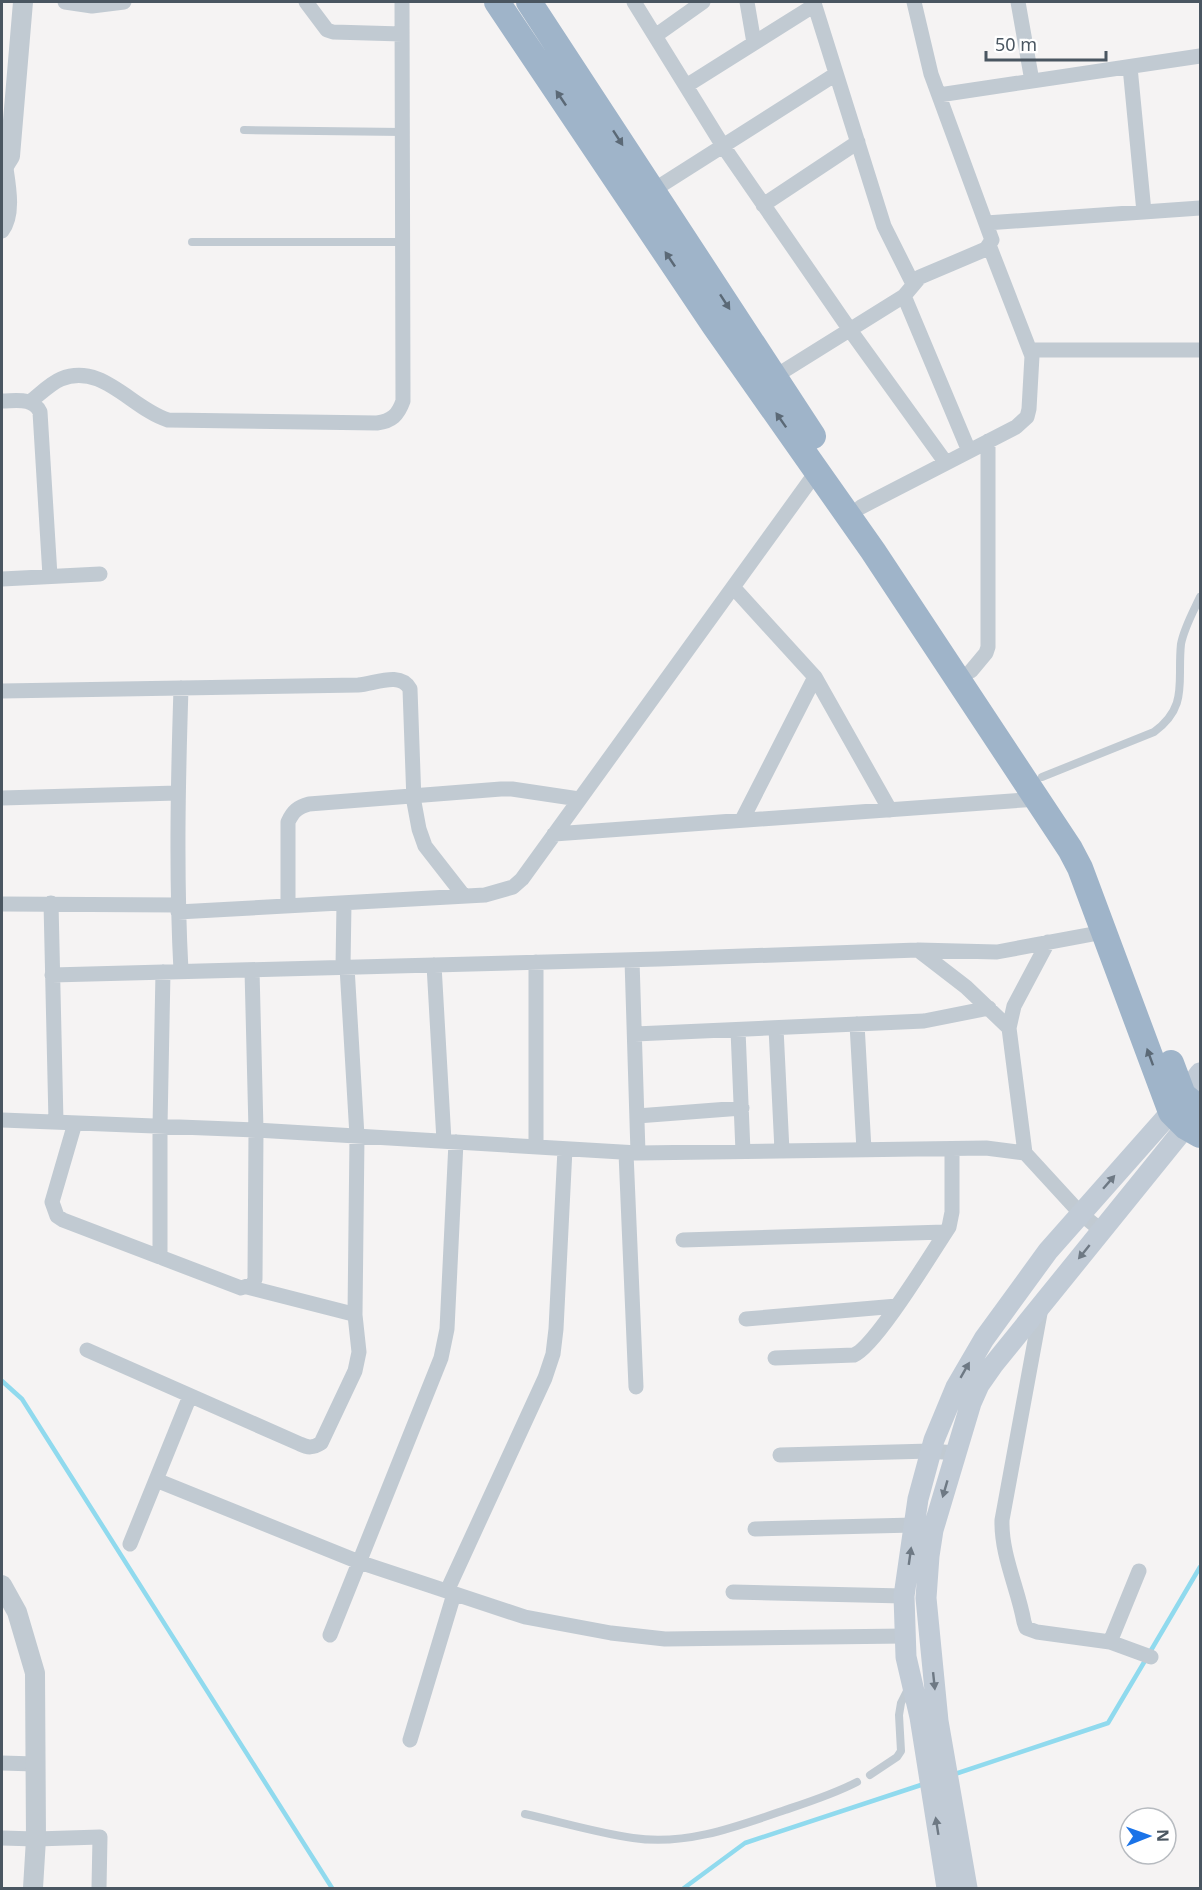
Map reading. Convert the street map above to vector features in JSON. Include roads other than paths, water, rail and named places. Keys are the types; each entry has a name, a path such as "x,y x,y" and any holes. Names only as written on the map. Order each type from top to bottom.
{"highway":[{"path":"497,2 714,325 1040,788 1092,855 1107,891 1138,999"},
{"path":"529,2 774,377 971,671 1040,788 1075,858 1104,932 1138,999 1188,1116"},
{"path":"534,58 557,44"}],"main road":[{"path":"957,1887 929,1719 926,1598 933,1530 955,1453 970,1403 979,1385 1102,1231 1188,1116 1200,1073"},
{"path":"929,1719 912,1682 906,1657 904,1596 918,1499 934,1440 956,1387 984,1339 1048,1251 1081,1214 1188,1116"}],"street":[{"path":"2,231 6,225 9,210 4,166 10,156 23,2"},
{"path":"66,2 92,6 124,2"},
{"path":"306,2 327,30 402,34"},
{"path":"31,401 60,379 84,375 98,378 154,414 168,420 377,423 393,418 399,412 403,401 402,2"},
{"path":"634,2 723,146 850,330 946,463"},
{"path":"655,36 704,2"},
{"path":"747,2 754,43"},
{"path":"686,86 810,8 814,2"},
{"path":"814,2 887,234 969,451"},
{"path":"774,377 850,330 908,290 920,277 986,249 992,240 931,74 914,2"},
{"path":"1018,2 1032,81"},
{"path":"939,95 1200,56"},
{"path":"1130,67 1144,212"},
{"path":"652,190 836,74"},
{"path":"763,205 858,142"},
{"path":"986,223 1200,208"},
{"path":"861,507 1016,427 1027,417 1033,364 1030,350 990,245"},
{"path":"1030,350 1200,350"},
{"path":"2,401 31,401 37,405 40,412 50,576"},
{"path":"971,671 986,653 988,647 988,441"},
{"path":"2,904 51,903 178,908 288,906 485,895 513,886 522,879 555,834 817,471"},
{"path":"2,579 100,574"},
{"path":"733,587 815,677 890,810"},
{"path":"742,820 815,677"},
{"path":"2,691 367,684 394,679 401,680 410,689 414,796 419,829 425,846 464,896"},
{"path":"181,688 177,793 181,971"},
{"path":"555,834 890,810 1040,788"},
{"path":"288,906 288,822 292,813 300,806 512,789 579,800"},
{"path":"2,798 177,793"},
{"path":"51,903 56,1122"},
{"path":"87,1350 307,1447 315,1447 321,1443 355,1371 359,1352 356,1315 357,1136 345,967 344,903"},
{"path":"52,975 918,950 997,952 1104,932"},
{"path":"1048,942 1014,1006 1009,1028 1025,1154 1081,1214 1102,1231"},
{"path":"918,950 966,987 1009,1028"},
{"path":"632,960 637,1116 632,1153 636,1387"},
{"path":"536,962 537,1147"},
{"path":"330,1635 441,1358 444,1343 450,1142 434,965"},
{"path":"248,1287 255,1279 256,1130 252,970"},
{"path":"159,1257 163,972"},
{"path":"634,1034 924,1021 989,1008"},
{"path":"857,1024 864,1150"},
{"path":"776,1028 782,1151"},
{"path":"738,1030 744,1152"},
{"path":"637,1116 742,1108"},
{"path":"2,1120 256,1130 632,1153 986,1148 1025,1154"},
{"path":"75,1123 52,1202 57,1216 63,1221 241,1288 248,1287 349,1313"},
{"path":"410,1740 451,1593 545,1378 553,1354 565,1149"},
{"path":"775,1358 859,1353 897,1306 951,1221 952,1149"},
{"path":"683,1240 945,1232"},
{"path":"1042,1305 1001,1531 1026,1628 1037,1632 1110,1642 1151,1657"},
{"path":"746,1320 897,1306"},
{"path":"130,1544 190,1396"},
{"path":"780,1455 931,1451 955,1453"},
{"path":"156,1480 360,1562 525,1617 640,1637 665,1639 906,1636"},
{"path":"755,1529 914,1525"},
{"path":"1110,1642 1139,1571"},
{"path":"2,1584 17,1612 35,1673 36,1839 33,1888"},
{"path":"732,1592 904,1596"},
{"path":"2,1763 35,1764"},
{"path":"2,1838 100,1838 99,1888"}],"lane":[{"path":"244,130 402,132"},
{"path":"192,242 403,242"},
{"path":"1040,788 1154,732 1166,723 1175,710 1180,690 1182,643 1185,629 1200,597"},
{"path":"870,1774 897,1757 901,1751 899,1715 901,1702 912,1682"},
{"path":"525,1814 634,1839 704,1836 832,1794 857,1782"}],"waterway":[{"path":"2,1381 22,1399 332,1888"},
{"path":"1150,1652 1200,1567"},
{"path":"952,1775 1108,1723 1146,1659"},
{"path":"684,1888 745,1843 924,1784"}]}
